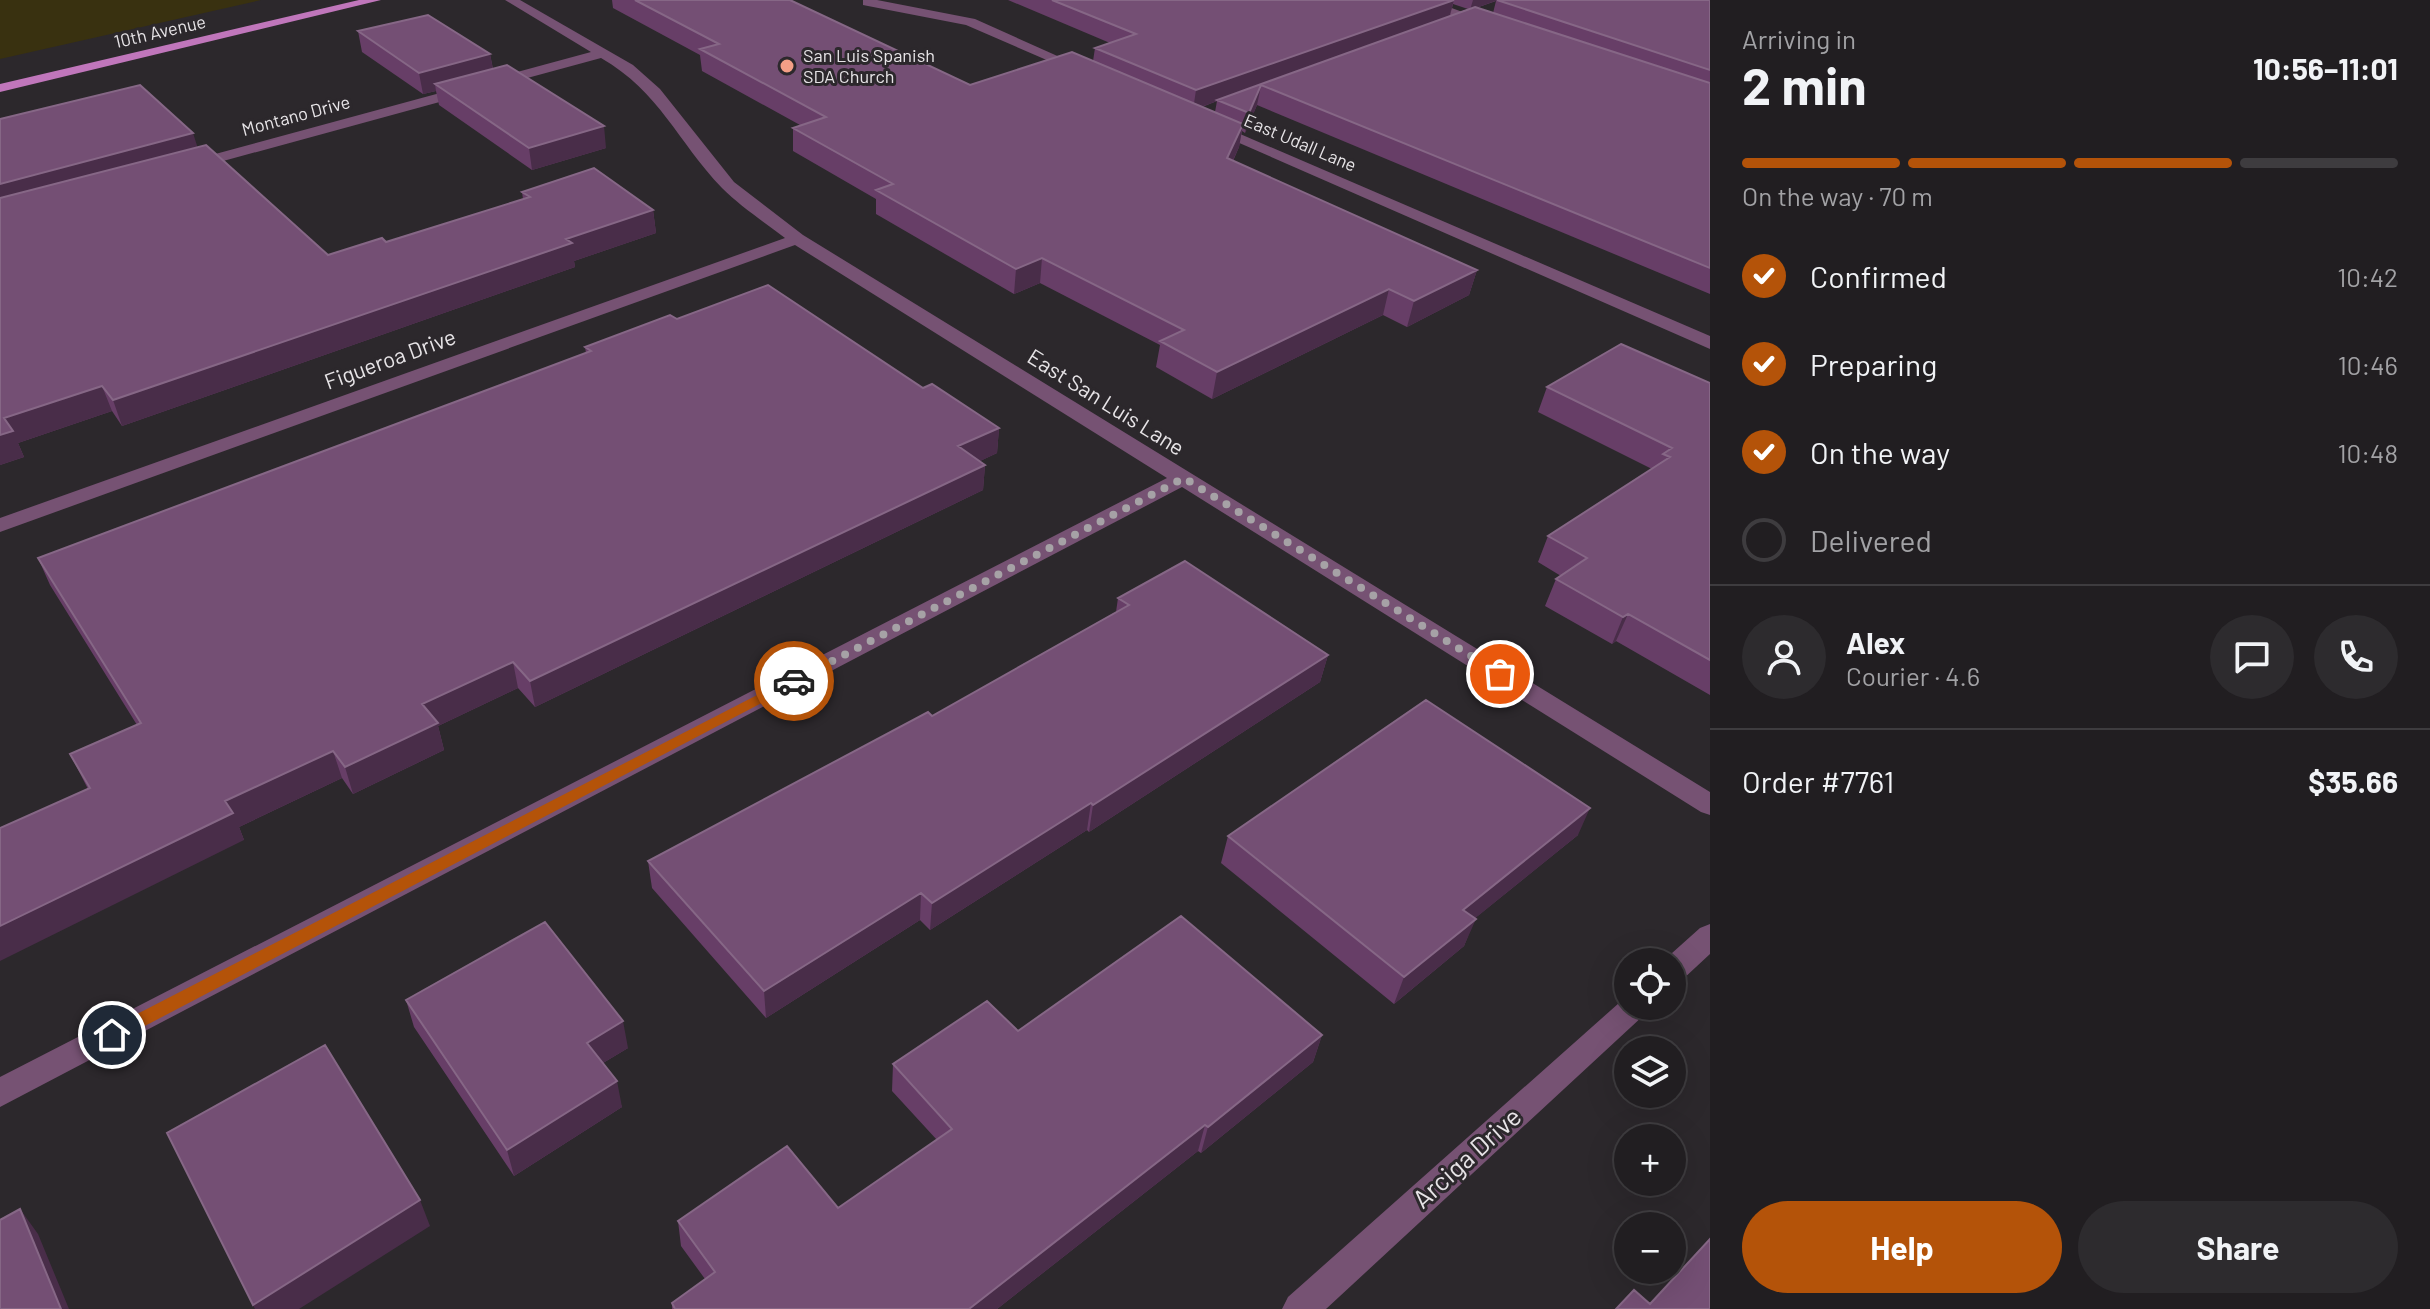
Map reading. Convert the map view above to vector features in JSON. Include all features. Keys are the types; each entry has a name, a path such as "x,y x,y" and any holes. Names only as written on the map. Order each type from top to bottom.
{"main road":[{"name":"10th Avenue","path":"0,88 375,0"}],"street":[{"name":"East San Luis Lane","path":"511,0 628,68 655,92 728,185 797,239 1710,805"},
{"path":"1417,0 1506,30"},
{"path":"868,2 970,22 1098,77"},
{"path":"1442,28 1497,8"},
{"name":"Montano Drive","path":"167,172 603,53"},
{"name":"East Udall Lane","path":"1217,110 1194,118 1710,343"},
{"name":"Figueroa Drive","path":"0,525 797,239"},
{"path":"0,1093 1184,478"},
{"path":"1686,958 1710,936"},
{"name":"Arciga Drive","path":"1300,1309 1618,1020"}],"sand":[{"path":"0,0 261,0 0,59"}],"building":[{"path":"635,0 790,0 970,85 1072,52 1243,124 1227,158 1477,270 1414,301 1389,289 1217,372 1160,341 1184,330 1042,258 1016,269 876,190 893,184 793,128 826,117 700,49 719,44"},
{"path":"1052,0 1454,0 1196,90 1095,48 1136,34"},
{"path":"1497,0 1710,0 1710,70"},
{"path":"1475,7 1710,83 1710,268 1261,85 1249,113 1217,100"},
{"path":"428,15 490,54 419,73 358,31"},
{"path":"507,65 604,126 529,148 435,84"},
{"path":"140,85 193,133 0,184 0,119"},
{"path":"206,145 328,255 382,238 386,242 530,197 522,192 594,168 653,210 566,239 572,243 113,400 102,386 4,418 13,431 0,435 0,198"},
{"path":"768,285 923,388 932,384 999,428 958,446 985,465 530,681 513,662 422,704 438,723 345,767 333,751 225,801 233,813 0,926 0,828 90,788 70,754 141,723 38,558 591,351 585,347 670,315 677,319"},
{"path":"1621,344 1710,383 1710,660 1628,614 1623,617 1556,579 1587,558 1548,536 1670,457 1663,454 1672,448 1547,387"},
{"path":"1185,561 1328,655 932,903 921,893 764,991 648,861 928,712 932,716 1129,605 1118,598"},
{"path":"1426,700 1590,808 1463,910 1476,919 1404,977 1228,836"},
{"path":"1181,916 1322,1035 1208,1127 1205,1125 969,1309 675,1309 672,1303 715,1272 678,1221 787,1146 838,1208 952,1129 893,1064 987,1001 1018,1031"},
{"path":"545,922 623,1021 587,1043 617,1081 507,1150 406,1000"},
{"path":"325,1045 420,1200 253,1305 167,1133"},
{"path":"20,1209 61,1309 0,1309 0,1220"},
{"path":"1710,1239 1710,1309 1616,1309 1634,1290 1650,1304 1668,1284 1686,1284 1686,1265"}],"way so far":[{"path":"794,681 1184,478 1500,674"}],"place":[{"name":"San Luis Spanish SDA Church","path":"787,66"}],"route":[{"path":"112,1035 794,681"}]}
